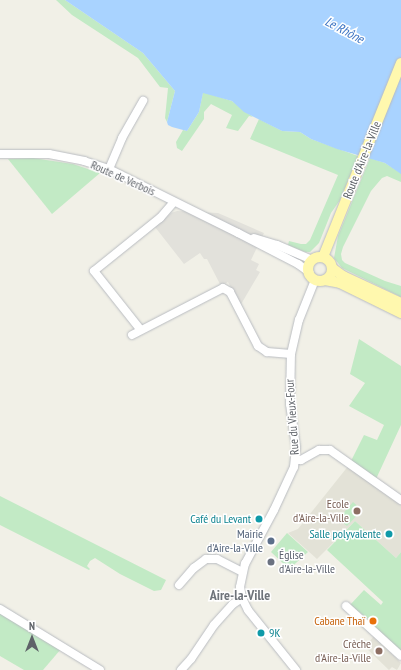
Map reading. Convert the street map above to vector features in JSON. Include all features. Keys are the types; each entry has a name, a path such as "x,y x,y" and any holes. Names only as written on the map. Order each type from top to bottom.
{"main road":[{"name":"Route d'Aire-la-Ville","path":"323,257 401,63"},
{"path":"401,303 343,276 332,268 329,261 323,257 312,260 308,267 316,277 340,284 401,313"},
{"path":"316,277 331,274 332,268"}],"street":[{"path":"109,169 122,138 143,101"},
{"name":"Route de Verbois","path":"0,154 49,154 84,161 109,169 298,264 316,277"},
{"path":"140,329 94,271 160,218 174,202"},
{"name":"Route de Verbois","path":"238,233 277,245 312,260"},
{"name":"Rue du Vieux-Four","path":"296,670 248,610 242,598 240,587 242,572 257,538 287,484 295,460 296,438 289,397 291,354 299,320 316,277"},
{"path":"132,335 140,329 223,288 230,292 258,346 267,352 291,354"},
{"path":"295,460 301,460 319,450 330,450 338,454 401,500"},
{"path":"179,585 194,568 206,559 217,559 242,572"},
{"path":"181,670 191,659 214,625 233,604 242,598"},
{"path":"346,606 401,656"},
{"path":"0,609 100,670"}],"shaded area":[{"path":"177,211 218,213 264,233 251,260 259,264 256,270 260,272 240,306 228,282 221,286 207,259 204,259 200,253 184,264 155,227 171,213"},
{"name":"Ecole d'Aire-la-Ville","path":"349,465 401,502 401,552 396,558 355,521 317,559 288,533 298,529"},
{"name":"Crèche d'Aire-la-Ville","path":"374,636 401,663 397,670 392,667 389,670 365,647"}],"green space":[{"path":"56,0 65,0 143,53 175,91 167,122 165,118 168,88 160,87 138,58 72,15"},
{"path":"203,92 232,101 253,117 249,116 238,131 226,128 232,115 211,104 204,112 204,119 182,151 177,148 176,142 183,130 187,131 199,112"},
{"path":"259,119 282,131 300,132 311,139 358,156 340,200 331,213 319,243 310,252 305,252 288,245 289,241 306,244 310,240 338,175 250,139"},
{"path":"33,158 73,164 100,173 52,214 8,159"},
{"path":"370,158 385,163 401,173 401,182 387,176 382,178 371,191 343,247 341,254 342,260 345,263 385,281 401,286 401,297 342,268 334,258 338,236"},
{"path":"359,339 401,366 401,425 376,479 351,461 364,435 377,440 384,425 349,406 365,383 350,374"},
{"path":"0,496 166,580 161,590 154,591 120,574 95,558 90,561 87,566 90,569 89,570 0,525"},
{"path":"353,502 362,510 347,526 338,519"},
{"path":"355,521 396,558 401,552 401,653 366,621 368,619 350,605 364,590 381,605 383,602 327,550"},
{"path":"287,533 308,552 285,573 284,571 287,567 271,552"},
{"path":"0,611 61,649 43,670 24,670 0,656"}],"water":[{"name":"Le Rhône","path":"65,0 401,0 401,174 385,163 337,149 311,139 300,132 282,131 244,112 232,101 203,93 199,112 187,131 168,125 167,122 175,91 143,53"}],"place":[{"name":"Ecole d'Aire-la-Ville","path":"357,511"},
{"name":"Café du Levant","path":"259,519"},
{"name":"Salle polyvalente","path":"389,534"},
{"name":"Mairie d'Aire-la-Ville","path":"271,541"},
{"name":"Église d'Aire-la-Ville","path":"271,562"},
{"name":"Cabane Thaï","path":"373,621"},
{"name":"9K","path":"261,633"},
{"name":"Crèche d'Aire-la-Ville","path":"379,651"}],"district":[{"name":"Aire-la-Ville","path":"240,595"}]}
